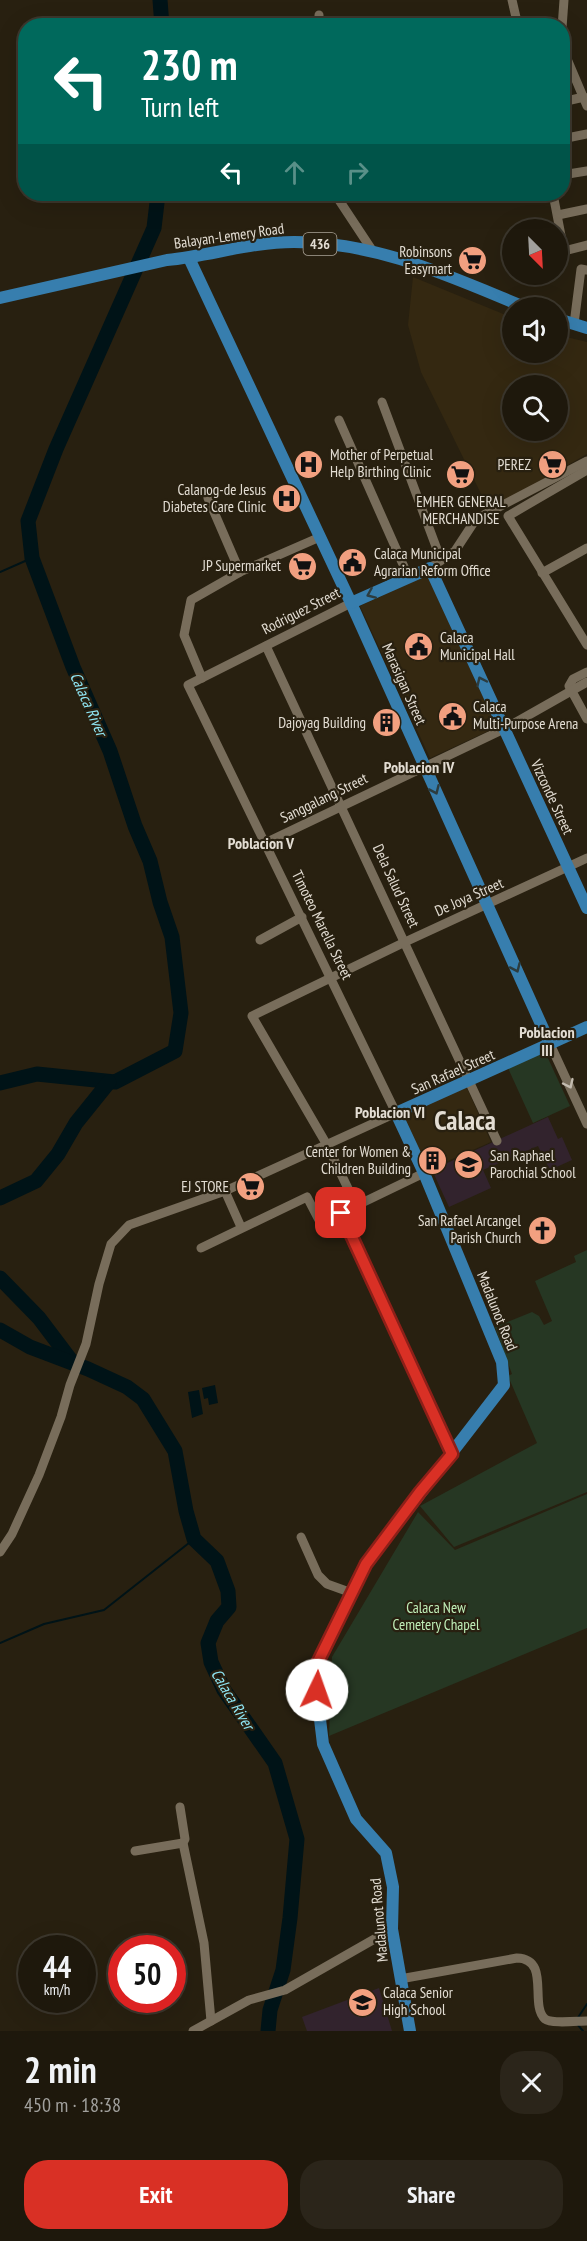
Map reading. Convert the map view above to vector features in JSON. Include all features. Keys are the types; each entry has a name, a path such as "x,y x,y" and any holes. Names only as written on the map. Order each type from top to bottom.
{"main road":[{"name":"Balayan-Lemery Road","path":"0,298 167,260 259,244 294,242 372,250 409,261 502,298"},
{"name":"Marasigan Street","path":"189,258 351,603 550,1044"},
{"path":"568,322 587,328"},
{"name":"Rodriguez Street","path":"351,603 430,568"},
{"name":"Vizconde Street","path":"430,568 587,908"},
{"name":"San Rafael Street","path":"396,1113 587,1027"},
{"name":"Madalunot Road","path":"396,1113 424,1173 502,1362 504,1385 366,1564 314,1670 323,1744 356,1819 386,1853 393,1887 392,1929 410,2031"}],"street":[{"path":"512,0 516,18"},
{"path":"563,18 564,0"},
{"path":"570,65 586,102 570,102"},
{"path":"570,137 587,134"},
{"path":"570,174 587,171"},
{"path":"340,201 372,250"},
{"path":"555,201 558,219"},
{"path":"558,215 587,209"},
{"path":"568,250 587,245"},
{"path":"574,324 581,269 587,270"},
{"path":"382,402 441,560"},
{"path":"339,420 409,578"},
{"path":"430,568 455,551 476,519 587,461"},
{"path":"587,470 508,516 587,645"},
{"path":"208,498 240,572"},
{"path":"202,678 184,635 190,600 240,572 320,537"},
{"path":"542,573 587,548"},
{"name":"Rodriguez Street","path":"188,685 351,603"},
{"name":"Dela Salud Street","path":"266,646 497,1141"},
{"path":"587,672 569,682 587,719"},
{"name":"Sanggalang Street","path":"265,843 504,729 587,682"},
{"name":"Timoteo Marella Street","path":"188,685 396,1113"},
{"name":"De Joya Street","path":"327,1145 252,1016 587,858"},
{"path":"260,940 302,917"},
{"name":"Marasigan Street","path":"550,1044 587,1124"},
{"path":"0,1552 12,1534 39,1475 61,1417 70,1385 86,1344 99,1284 111,1244 129,1225 225,1191 396,1113"},
{"path":"327,1145 356,1205"},
{"path":"201,1248 307,1197 320,1222 424,1173"},
{"path":"225,1191 241,1227"},
{"path":"341,1213 452,1454"},
{"path":"301,1537 318,1575 327,1584 351,1593"},
{"path":"180,1807 185,1839 183,1843 204,1943 211,2021"},
{"path":"135,1851 183,1843"},
{"path":"193,2031 249,2000 285,1990 392,1929"},
{"path":"400,1978 526,1958 531,1962 537,1979 541,2011 545,2019 587,2021"}],"shaded area":[{"path":"413,277 502,313 502,363 568,363 568,337 587,342 587,454 489,510 421,372 408,325"},
{"path":"427,575 497,727 430,758 360,606"},
{"path":"466,1086 491,1142 427,1170 402,1115"},
{"name":"San Raphael Parochial School","path":"548,1117 558,1139 562,1137 572,1160 550,1170 538,1146 483,1170 491,1188 449,1207 432,1170"},
{"path":"215,1385 218,1403 209,1405 208,1398 204,1399 202,1388"},
{"path":"199,1390 203,1414 192,1418 188,1392"},
{"name":"Calaca Senior High School","path":"379,1988 392,2031 307,2031 302,2017"}],"green space":[{"path":"542,1053 546,1054 570,1106 533,1123 508,1068"},
{"path":"587,1250 587,1492 454,1547 420,1506 537,1443 508,1376 512,1374 495,1327 532,1312 539,1316 544,1325 552,1321 535,1281 576,1262 574,1256"},
{"name":"Calaca New Cemetery Chapel","path":"587,1494 587,1628 329,1736 332,1657 418,1512 455,1550"}],"waterway":[{"name":"Calaca River","path":"160,0 161,18"},
{"name":"Calaca River","path":"0,1083 37,1074 115,1082 175,1051 181,1013 172,937 150,861 135,826 110,751 73,667 32,558 28,521 56,449 154,228 157,201"},
{"path":"0,572 32,558"},
{"path":"0,1198 36,1181 58,1154 76,1123 109,1082"},
{"path":"0,1278 39,1318 73,1363"},
{"name":"Calaca River","path":"0,1330 30,1347 127,1387 143,1399 175,1451 186,1511 194,1539 217,1561 228,1591 229,1607 217,1621 208,1643 211,1662 224,1690 275,1763 297,1839 283,1970 270,2010 268,2031"},
{"path":"0,1643 44,1624 104,1610 194,1539"},
{"path":"577,2019 587,2004"},
{"path":"577,2024 583,2031"}],"place":[{"name":"Robinsons Easymart","path":"473,261"},
{"name":"Mother of Perpetual Help Birthing Clinic","path":"309,464"},
{"name":"PEREZ","path":"552,465"},
{"name":"EMHER GENERAL MERCHANDISE","path":"461,475"},
{"name":"Calanog-de Jesus Diabetes Care Clinic","path":"287,499"},
{"name":"Calaca Municipal Agrarian Reform Office","path":"353,563"},
{"name":"JP Supermarket","path":"302,566"},
{"name":"Calaca Municipal Hall","path":"419,647"},
{"name":"Calaca Multi-Purpose Arena","path":"452,716"},
{"name":"Dajoyag Building","path":"387,723"},
{"name":"Center for Women & Children Building","path":"432,1161"},
{"name":"San Raphael Parochial School","path":"469,1165"},
{"name":"EJ STORE","path":"250,1187"},
{"name":"San Rafael Arcangel Parish Church","path":"542,1230"},
{"name":"Calaca Senior High School","path":"362,2002"}],"district":[{"name":"Poblacion IV","path":"419,767"},
{"name":"Poblacion V","path":"261,843"},
{"name":"Poblacion III","path":"547,1041"},
{"name":"Poblacion VI","path":"390,1112"},
{"name":"Calaca","path":"465,1121"}],"route":[{"path":"317,1690 314,1670 366,1564 420,1492 452,1454 341,1213"}]}
